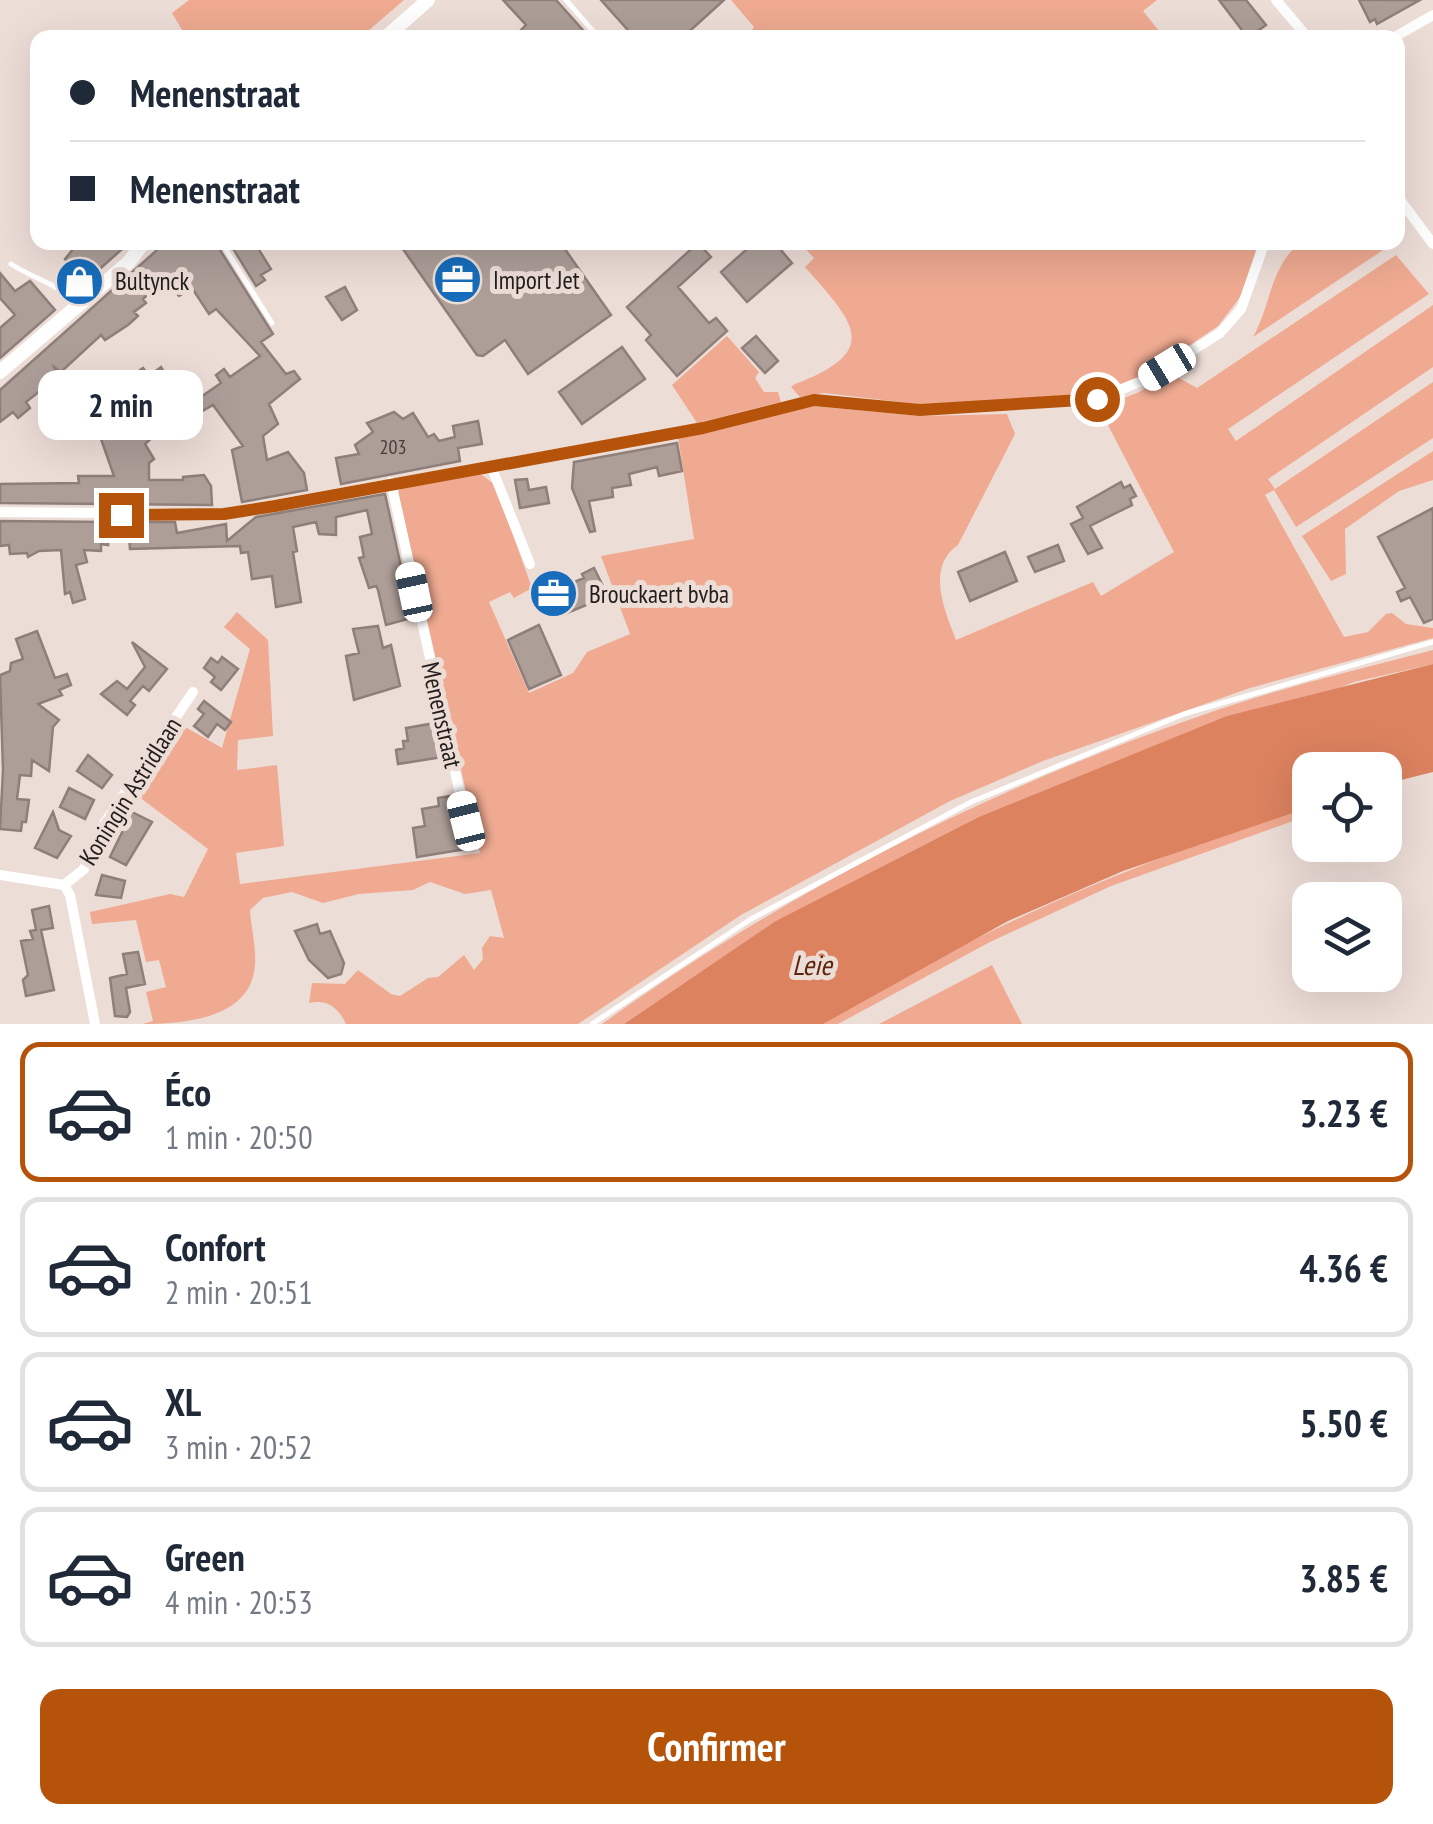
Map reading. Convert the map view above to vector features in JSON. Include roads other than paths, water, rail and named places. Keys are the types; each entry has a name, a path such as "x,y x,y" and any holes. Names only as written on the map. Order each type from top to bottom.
{"street":[{"path":"394,30 428,0"},
{"path":"1276,0 1301,30"},
{"path":"1405,31 1433,15"},
{"path":"1405,206 1433,244"},
{"path":"0,372 57,321 79,307 138,250"},
{"path":"0,512 224,514 703,428 814,400 920,410 1097,399 1147,379 1220,333 1241,309 1262,250"},
{"path":"491,466 530,564"},
{"name":"Menenstraat","path":"390,482 468,830"},
{"name":"Koningin Astridlaan","path":"0,874 64,885 84,869 105,822 193,692"},
{"name":"Koningin Astridlaan","path":"64,885 70,896 95,1024"}],"lane":[{"path":"566,0 592,30"},
{"path":"226,250 272,323"},
{"path":"11,264 32,278 62,288 79,307"},
{"path":"592,1024 751,919 971,802 1184,714 1433,642"}],"water":[{"name":"Leie","path":"1433,664 1433,772 1402,780 1402,752 1292,752 1292,813 1123,871 1008,921 823,1024 624,1024 774,922 979,817 1227,716"}],"place":[{"name":"Import Jet","path":"458,280"},
{"name":"Bultynck","path":"80,281"},
{"name":"Brouckaert bvba","path":"554,594"}]}
